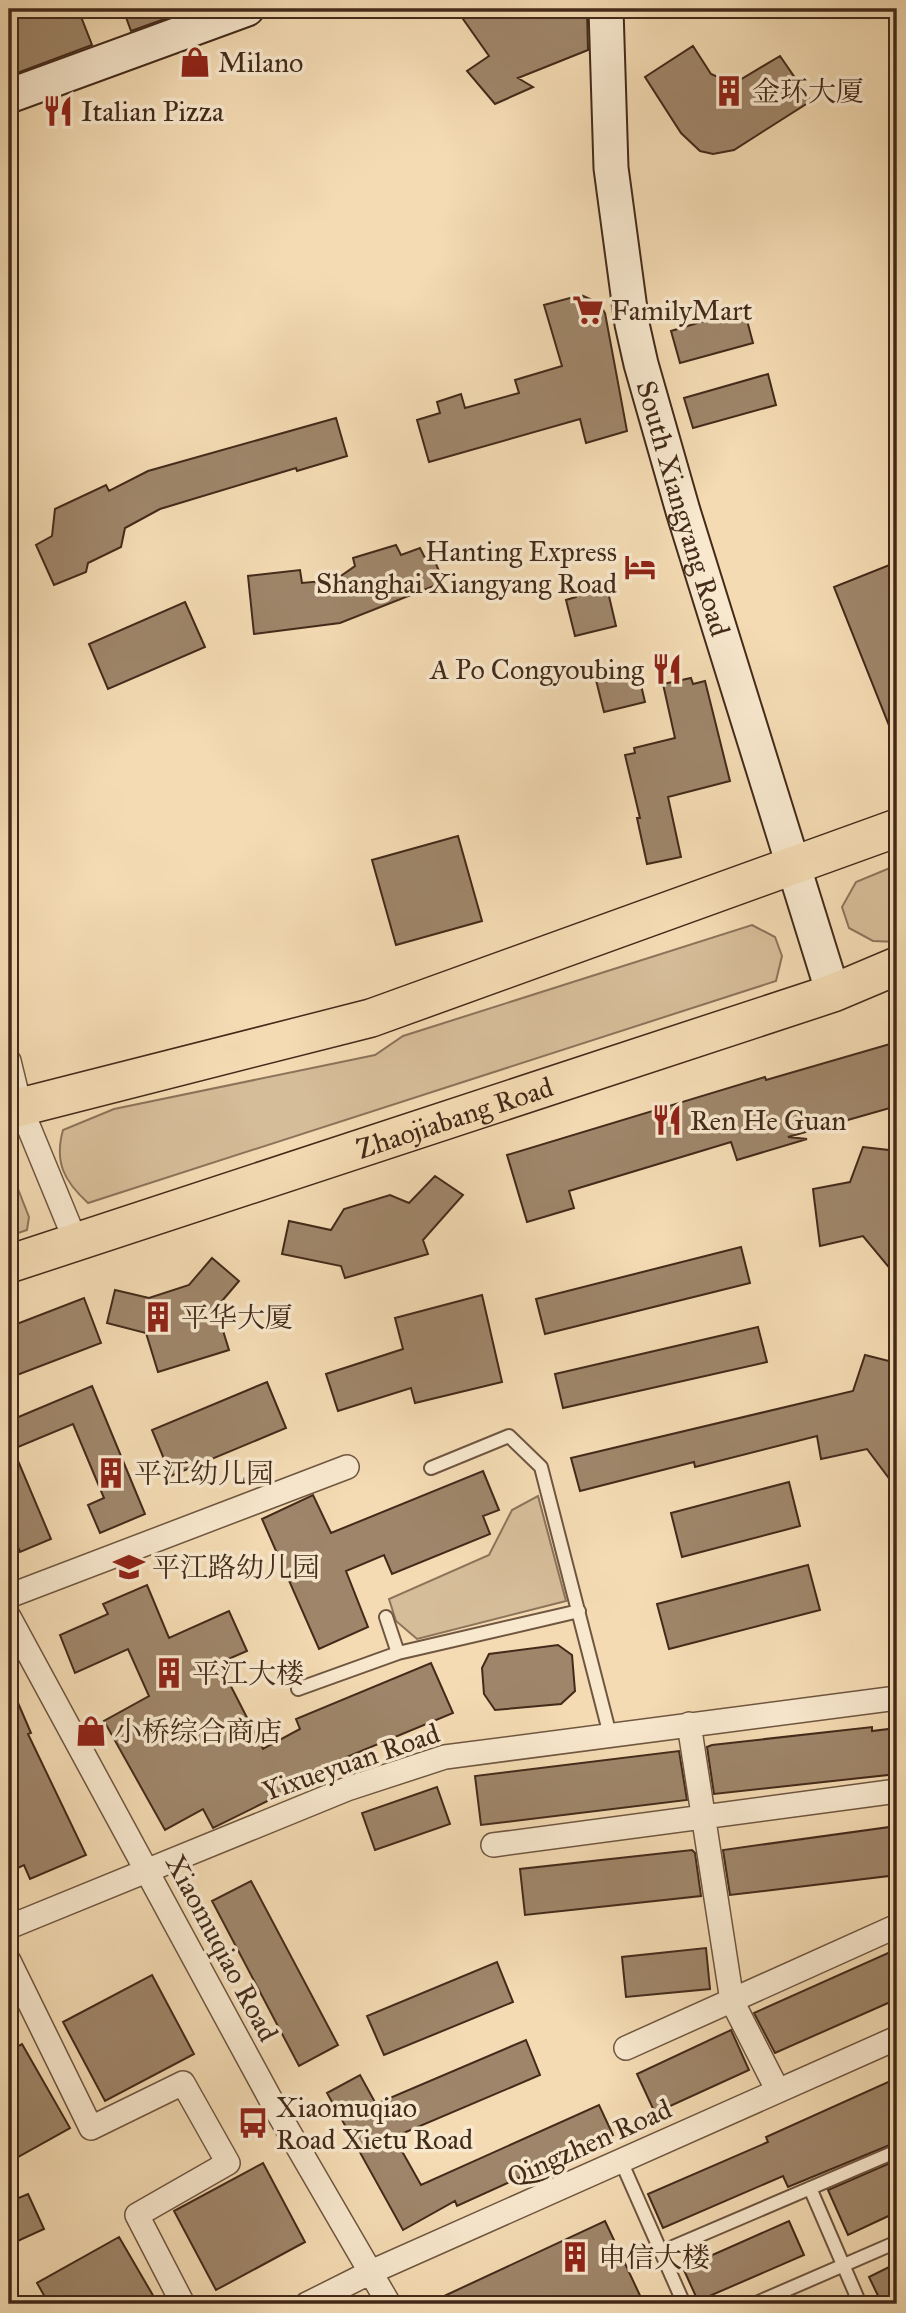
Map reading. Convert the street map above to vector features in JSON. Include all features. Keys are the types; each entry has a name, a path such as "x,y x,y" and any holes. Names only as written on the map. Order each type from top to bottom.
{"main road":[{"path":"14,1108 371,1018 897,828"},
{"name":"Zhaojiabang Road","path":"9,1264 833,993 897,966"}],"street":[{"path":"9,96 247,9"},
{"name":"South Xiangyang Road","path":"606,9 611,168 635,337 682,511 833,993"},
{"path":"9,1061 14,1108 76,1242"},
{"path":"9,1596 347,1467"},
{"name":"Xiaomuqiao Road","path":"9,1617 278,2113 389,2304"},
{"name":"Yixueyuan Road","path":"9,1927 347,1789 444,1757 897,1698"},
{"path":"689,1724 732,2001 779,2091"},
{"path":"493,1845 897,1791"},
{"path":"626,2048 897,1926"},
{"path":"9,1961 91,2128 183,2082 228,2163 137,2215 183,2304"},
{"name":"Qingzhen Road","path":"307,2304 371,2272 897,2038"}],"lane":[{"path":"431,1468 509,1436 541,1467 610,1735"},
{"path":"298,1689 398,1653 579,1611"},
{"path":"386,1617 398,1653"},
{"path":"661,2252 897,2151"},
{"path":"621,2161 684,2304"},
{"path":"810,2188 860,2304"},
{"path":"754,2304 897,2242"}],"shaded area":[{"path":"897,865 897,942 873,941 849,928 842,907 856,882"},
{"path":"752,925 775,937 782,956 776,981 88,1203 73,1187 63,1170 60,1152 63,1130 114,1109 375,1055 403,1036"},
{"path":"9,1166 29,1217 27,1230 9,1236"},
{"path":"538,1496 566,1601 417,1639 396,1621 389,1599 489,1555 512,1510"}],"building":[{"path":"9,9 78,9 92,45 9,76"},
{"path":"123,9 186,9 187,11 131,31"},
{"path":"456,9 587,9 588,50 518,78 533,87 495,104 467,71 489,56"},
{"name":"金环大厦","path":"693,46 711,74 727,81 738,81 780,56 811,101 734,150 713,154 700,151 681,133 645,77"},
{"path":"581,295 599,303 605,313 627,431 586,443 580,419 429,462 417,420 440,413 437,402 461,394 465,408 519,393 515,380 562,366 544,305"},
{"path":"744,309 753,343 680,363 671,331"},
{"path":"768,374 776,405 693,428 684,398"},
{"path":"336,418 347,456 297,471 296,468 160,509 125,528 121,547 88,563 86,572 54,585 36,545 52,536 55,509 106,485 109,491 148,471"},
{"path":"396,545 401,555 420,548 425,558 432,555 444,582 340,623 254,634 248,576 300,570 302,583 335,580 355,566 353,558"},
{"path":"897,562 897,743 896,743 834,587"},
{"path":"593,588 595,595 608,592 616,626 575,636 566,600 576,597 575,592"},
{"path":"185,602 205,647 108,689 89,644"},
{"path":"622,665 624,671 637,668 645,702 604,712 595,676 605,674 604,669"},
{"path":"691,678 693,684 705,681 730,781 668,797 681,857 647,864 637,818 640,818 625,755 635,753 634,748 675,738 663,684"},
{"path":"458,836 482,921 396,945 372,860"},
{"path":"890,1044 897,1068 897,1106 788,1137 807,1139 737,1160 731,1142 569,1191 574,1208 527,1222 507,1155 765,1077 766,1080"},
{"path":"863,1147 897,1151 897,1277 863,1236 820,1246 813,1189 850,1182"},
{"path":"435,1176 463,1195 423,1240 428,1254 345,1278 341,1266 282,1254 289,1221 331,1230 344,1209 390,1195 409,1203"},
{"path":"741,1247 750,1283 545,1334 536,1299"},
{"name":"平华大厦","path":"212,1258 239,1281 216,1308 229,1350 158,1372 146,1333 107,1323 115,1290 149,1298 189,1285"},
{"path":"482,1295 502,1382 415,1403 411,1388 338,1411 326,1374 403,1349 395,1318"},
{"path":"84,1298 101,1343 9,1378 9,1327"},
{"path":"758,1327 767,1362 563,1408 555,1374"},
{"path":"865,1355 897,1363 897,1489 867,1449 821,1459 817,1436 695,1467 694,1462 580,1491 571,1458 853,1391"},
{"path":"267,1382 286,1428 171,1476 152,1430"},
{"name":"平江幼儿园","path":"92,1386 145,1514 100,1533 88,1505 104,1498 73,1424 13,1449 51,1539 20,1552 9,1526 9,1421"},
{"path":"483,1471 499,1510 483,1516 490,1534 392,1574 384,1555 346,1571 368,1627 319,1649 262,1519 313,1495 331,1533"},
{"path":"789,1482 800,1526 682,1557 671,1513"},
{"path":"808,1565 820,1610 669,1649 657,1604"},
{"path":"147,1585 169,1638 229,1611 247,1651 219,1663 263,1749 300,1729 296,1719 431,1663 453,1713 296,1778 300,1785 213,1828 203,1809 165,1830 104,1721 149,1696 128,1649 75,1673 60,1635 108,1614 103,1604"},
{"path":"558,1645 572,1655 575,1691 561,1704 495,1710 484,1694 482,1668 489,1654"},
{"path":"9,1682 31,1733 28,1734 86,1855 30,1879 24,1865 9,1872"},
{"path":"872,1727 872,1731 897,1728 897,1774 714,1794 707,1747"},
{"path":"679,1751 687,1800 481,1825 475,1776"},
{"path":"437,1787 450,1824 375,1850 362,1813"},
{"path":"897,1826 897,1875 730,1895 723,1850"},
{"path":"692,1850 695,1853 701,1896 525,1915 520,1869"},
{"path":"251,1881 338,2045 299,2066 212,1901"},
{"path":"706,1948 710,1989 626,1997 622,1957"},
{"path":"897,1949 897,1999 775,2053 754,2013"},
{"path":"497,1962 513,2002 384,2055 367,2016"},
{"path":"152,1975 194,2054 105,2101 63,2022"},
{"path":"731,2030 749,2070 655,2113 637,2074"},
{"path":"526,2040 540,2075 394,2137 421,2185 599,2105 613,2135 457,2206 455,2201 403,2230 327,2093 360,2075 376,2104"},
{"path":"22,2044 70,2128 9,2162 9,2051"},
{"path":"897,2078 897,2142 788,2187 783,2176 663,2228 648,2194 768,2142 766,2137"},
{"path":"897,2160 897,2212 848,2235 828,2190"},
{"path":"263,2163 305,2242 216,2290 174,2211"},
{"path":"28,2194 44,2229 9,2245 9,2202"},
{"name":"申信大楼","path":"605,2221 644,2304 427,2304"},
{"path":"789,2221 804,2255 698,2301 683,2268"},
{"path":"119,2237 158,2304 49,2304 37,2283"},
{"path":"897,2263 897,2304 882,2304 869,2277"}],"place":[{"name":"Milano","path":"195,62"},
{"name":"金环大厦","path":"729,91"},
{"name":"Italian Pizza","path":"58,111"},
{"name":"FamilyMart","path":"588,310"},
{"name":"Hanting Express Shanghai Xiangyang Road","path":"640,567"},
{"name":"A Po Congyoubing","path":"667,669"},
{"name":"Ren He Guan","path":"667,1120"},
{"name":"平华大厦","path":"158,1317"},
{"name":"平江幼儿园","path":"111,1473"},
{"name":"平江路幼儿园","path":"129,1567"},
{"name":"平江大楼","path":"169,1673"},
{"name":"小桥综合商店","path":"91,1731"},
{"name":"Xiaomuqiao Road Xietu Road","path":"253,2123"},
{"name":"申信大楼","path":"575,2257"}]}
